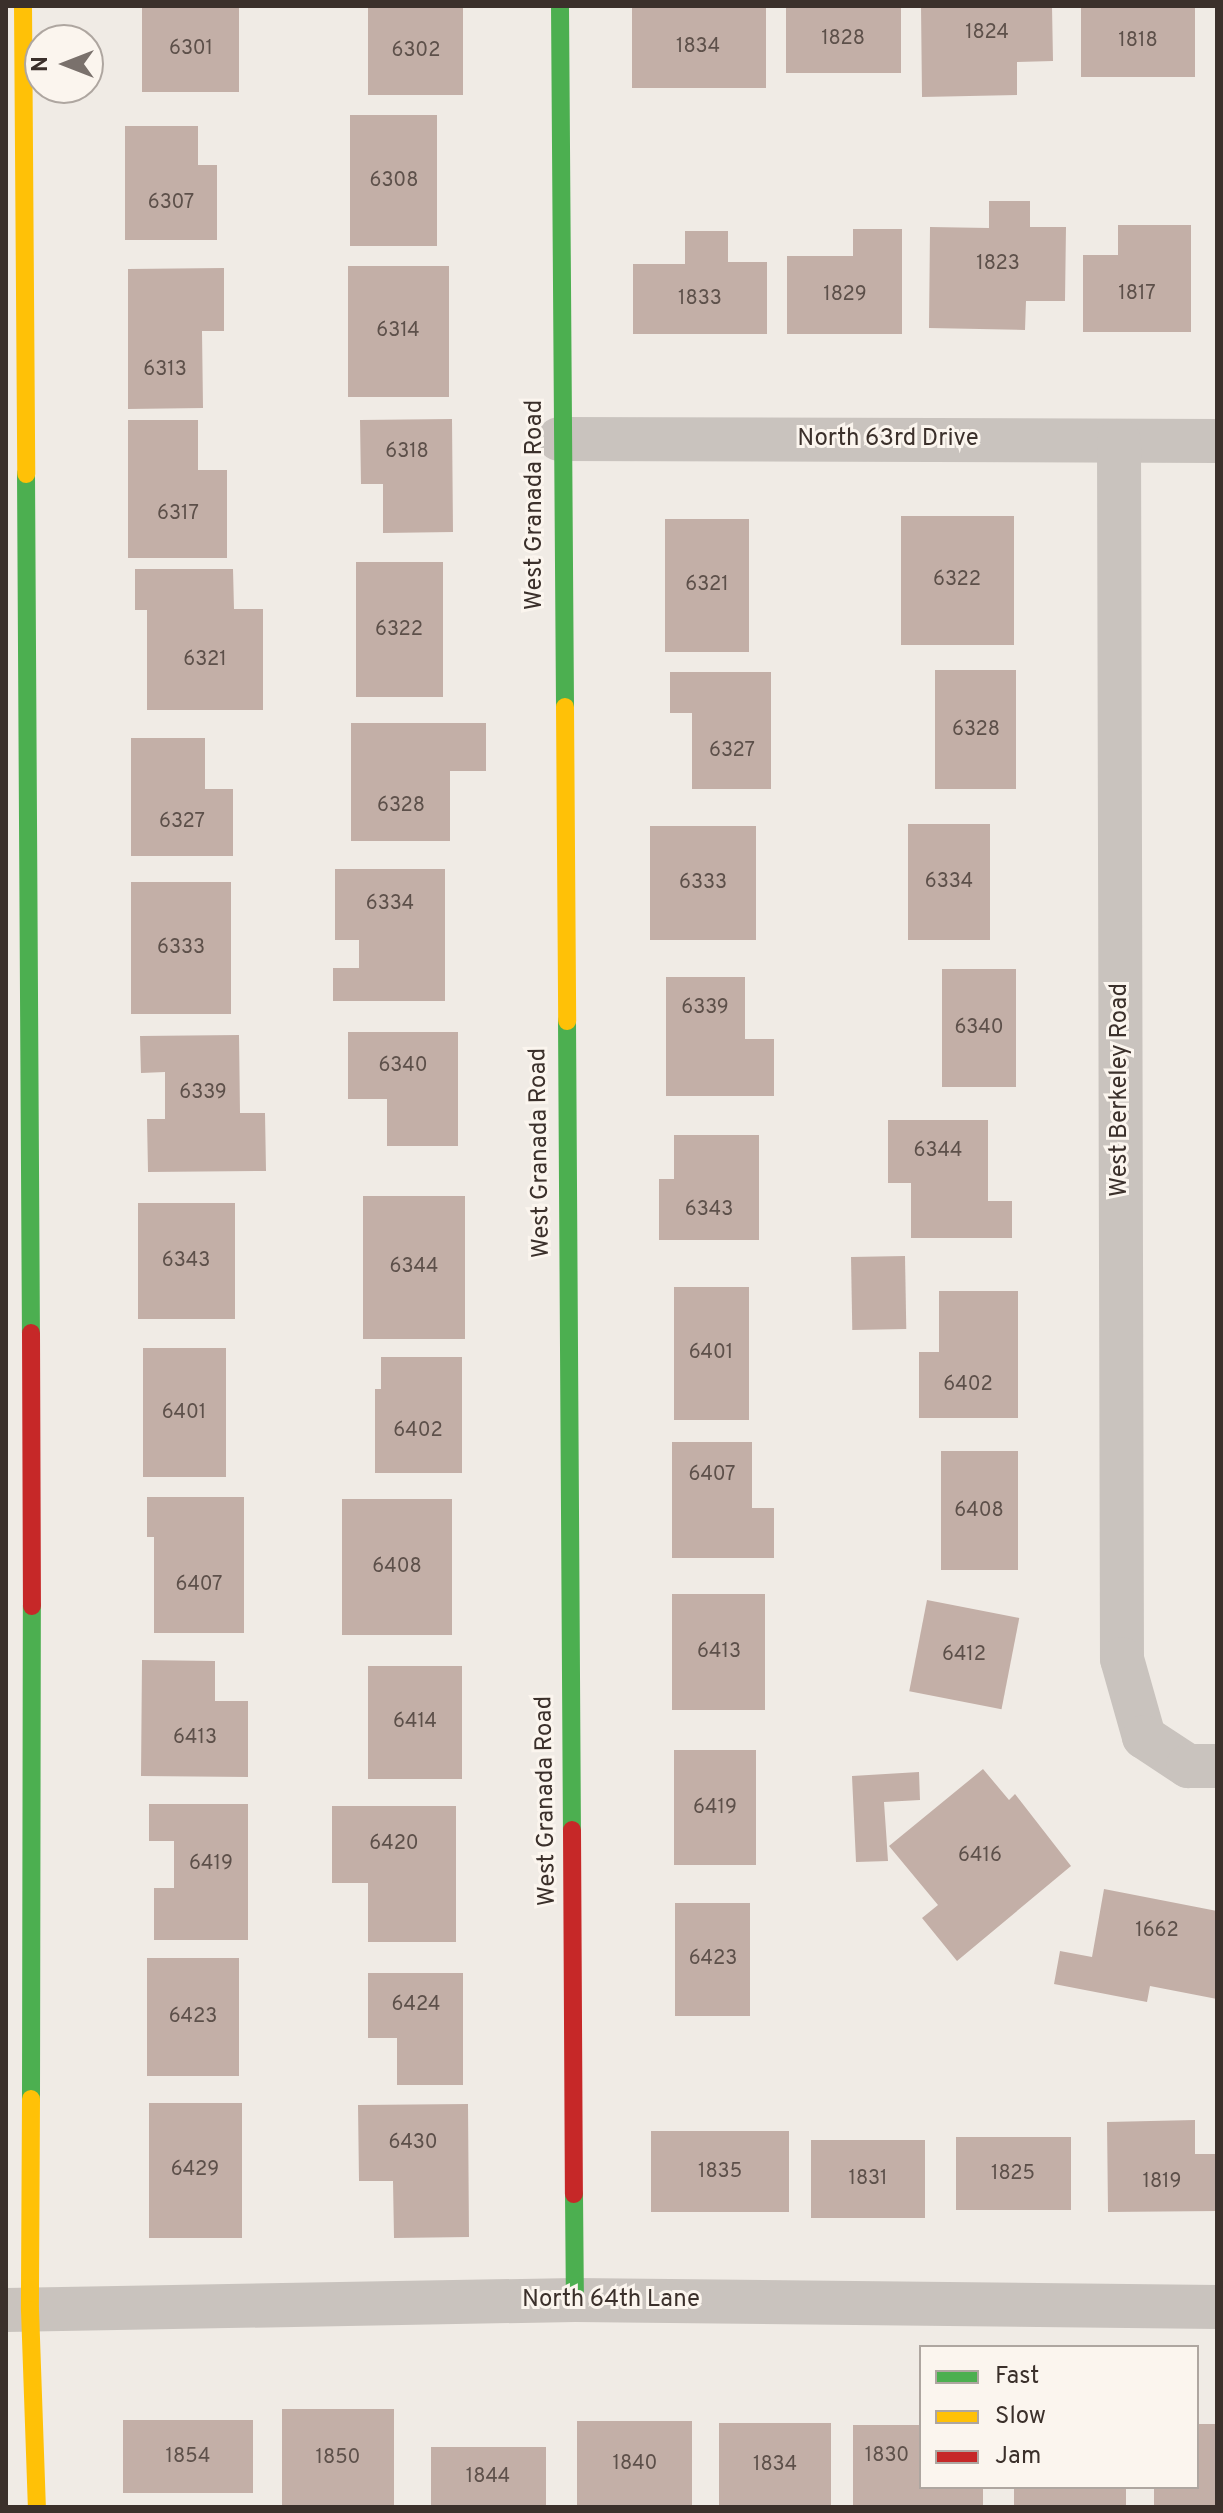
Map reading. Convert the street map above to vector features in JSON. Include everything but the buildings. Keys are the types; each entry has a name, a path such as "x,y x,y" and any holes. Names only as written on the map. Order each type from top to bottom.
{"street":[{"path":"23,6 18,2310 37,2507"},
{"name":"West Granada Road","path":"560,6 559,439 575,2300"},
{"name":"North 63rd Drive","path":"559,439 1217,441"},
{"name":"West Berkeley Road","path":"1119,441 1122,1659 1144,1737 1188,1766 1217,1766"},
{"name":"North 64th Lane","path":"18,2310 575,2300 1217,2307"}],"traffic: fast":[{"path":"560,6 565,707"},
{"path":"26,474 31,1333"},
{"path":"567,1021 572,1830"},
{"path":"31,2099 32,1606"},
{"path":"574,2194 575,2300"}],"traffic: slow":[{"path":"23,6 26,474"},
{"path":"565,707 567,1021"},
{"path":"31,2099 30,2310 37,2507"}],"traffic: jam":[{"path":"31,1333 32,1606"},
{"path":"572,1830 574,2194"}]}
